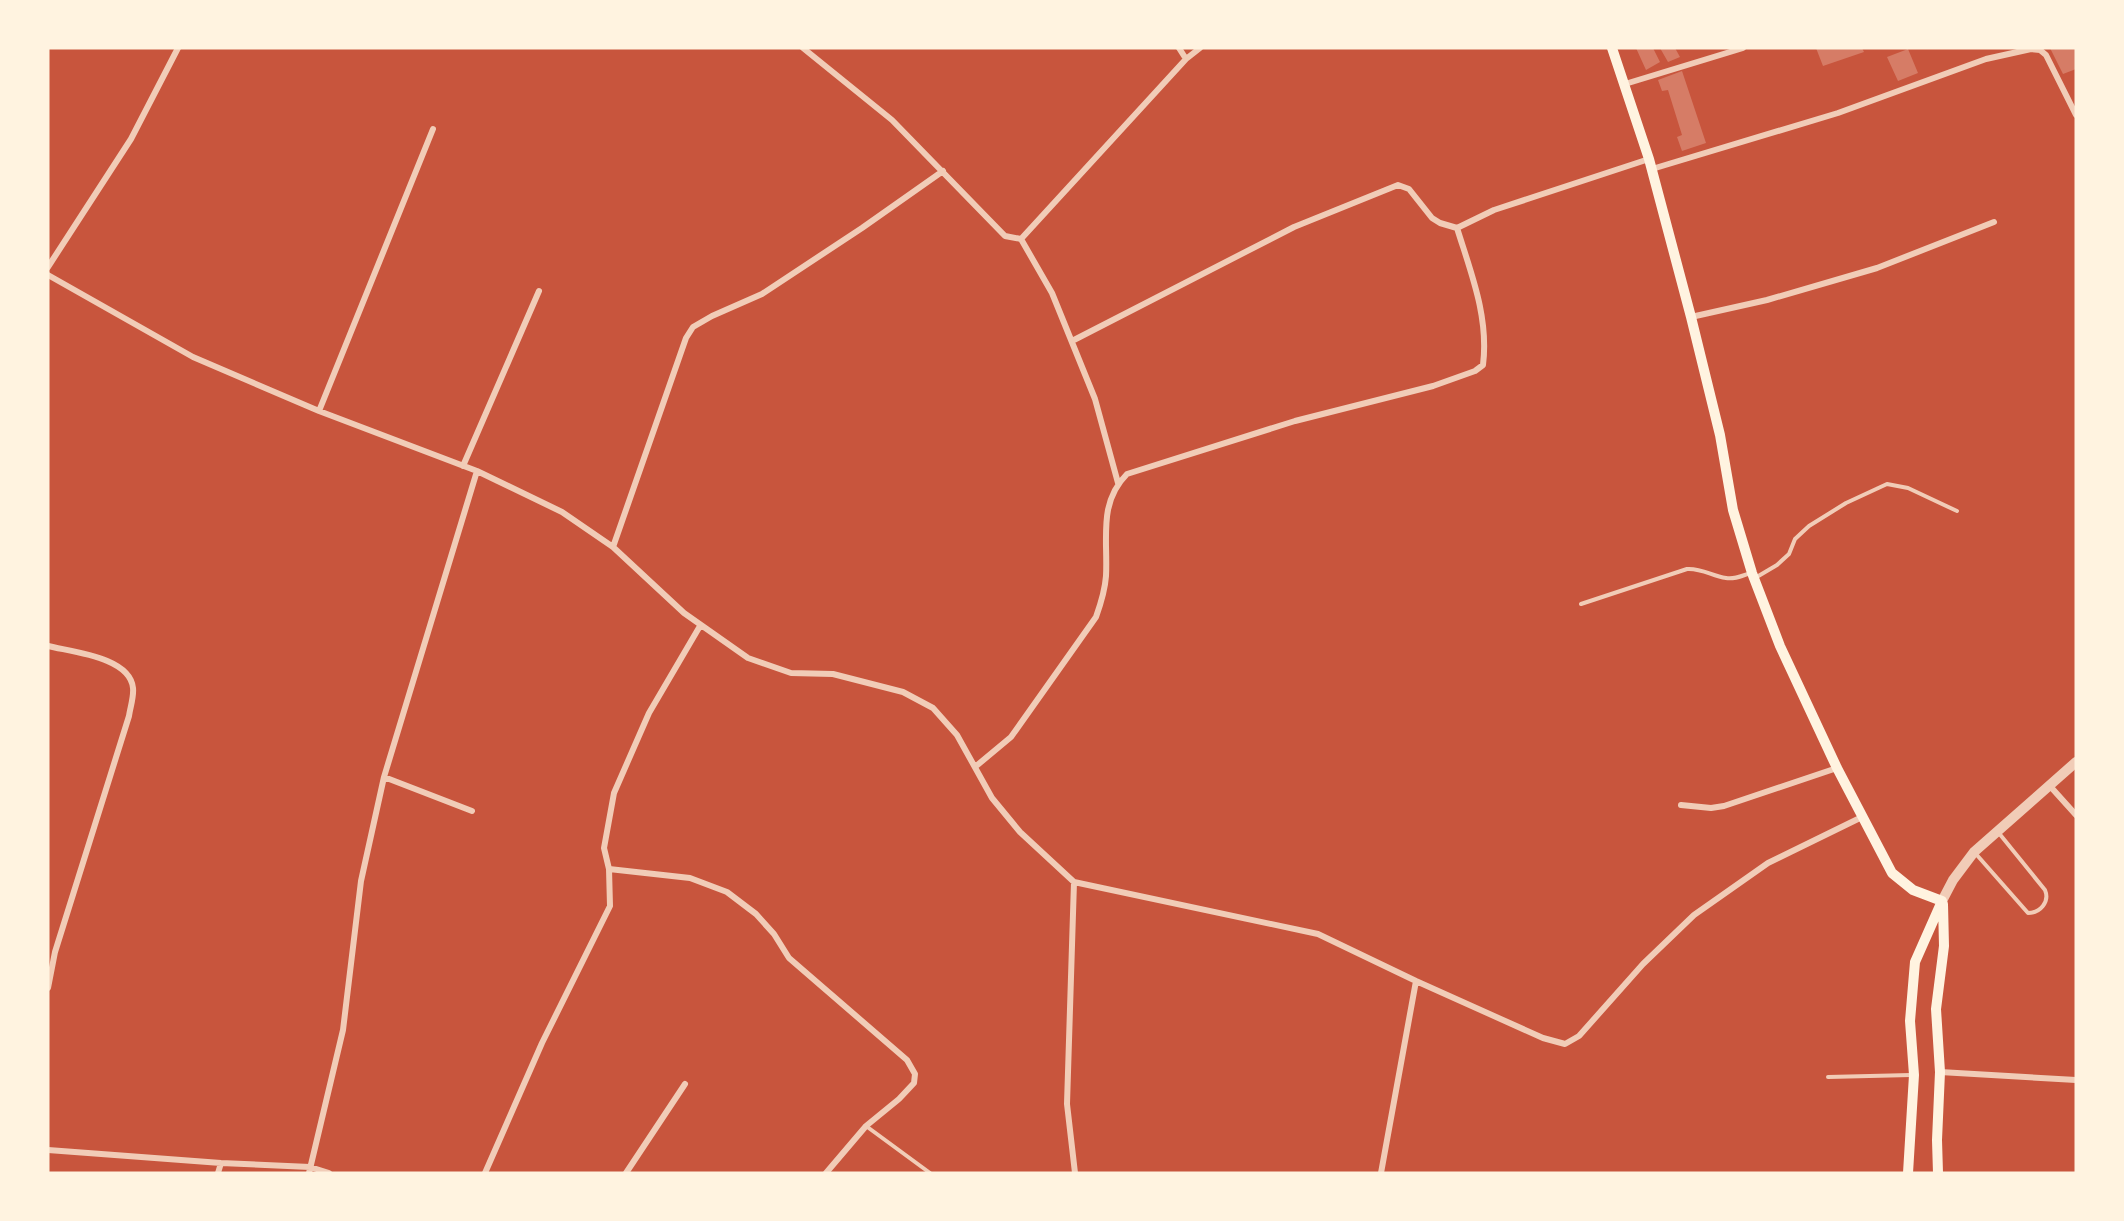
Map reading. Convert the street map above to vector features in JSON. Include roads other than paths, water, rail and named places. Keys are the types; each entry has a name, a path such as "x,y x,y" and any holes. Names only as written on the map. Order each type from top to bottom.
{"main road":[{"path":"1612,48 1651,164 1720,435 1733,510 1753,575 1780,646 1837,768 1892,873 1913,890 1942,901"},
{"path":"1938,1173 1940,1072 1936,1009 1944,946 1942,901"},
{"path":"1908,1173 1914,1076 1910,1021 1915,962 1942,901"}],"street":[{"path":"48,267 131,140 178,48"},
{"path":"803,48 892,120 1005,236 1021,239 1052,293 1072,341 1095,399 1118,483"},
{"path":"1179,48 1186,59"},
{"path":"1021,239 1186,59 1200,48"},
{"path":"1625,84 1743,48"},
{"path":"1072,341 1294,227 1398,185 1409,189 1432,218 1457,228 1494,210 1838,113 1986,58 2031,49 2040,50 2046,55 2076,115"},
{"path":"2069,101 2076,97"},
{"path":"319,411 433,129"},
{"path":"613,547 686,339 693,327 762,294 943,171"},
{"path":"1691,317 1767,300 1877,268 1994,222"},
{"path":"975,767 1011,737 1095,617 1102,599 1106,576 1106,516 1112,493 1127,474 1295,421 1433,386 1475,371 1483,365 1485,351 1481,304 1457,228"},
{"path":"48,275 193,357 319,411 477,471 562,513 613,547 700,626 748,658 791,673 833,674 903,692 933,708 957,735 992,798 1020,832 1074,882 1318,934 1543,1038 1564,1044 1579,1036 1643,964 1694,915 1768,863 1862,817"},
{"path":"463,466 539,291"},
{"path":"310,1170 343,1030 361,881 384,777 477,471"},
{"path":"485,1173 542,1043 610,906 609,869 604,848 614,794 649,713 700,626"},
{"path":"48,646 107,661 123,668 133,687 129,716 55,952 48,988"},
{"path":"1942,901 1953,880 1974,852 2076,762"},
{"path":"1681,805 1711,808 1724,806 1837,768"},
{"path":"384,777 472,811"},
{"path":"2049,785 2076,815"},
{"path":"609,869 690,878 727,892 756,914 774,934 789,957 907,1060 915,1074 914,1083 899,1099 866,1126 826,1173"},
{"path":"1074,882 1067,1104 1075,1173"},
{"path":"1382,1173 1416,981"},
{"path":"1940,1072 2076,1080"},
{"path":"626,1173 685,1084"},
{"path":"48,1150 329,1173"},
{"path":"218,1173 221,1163"}],"lane":[{"path":"1581,604 1687,569 1698,569 1725,578 1753,575 1783,560 1795,540 1809,526 1846,503 1887,484 1908,488 1957,511"},
{"path":"1974,852 2028,913 2032,914 2046,903 2048,897 2045,890 1998,831"},
{"path":"1828,1077 1914,1076"},
{"path":"866,1126 930,1173"}]}
